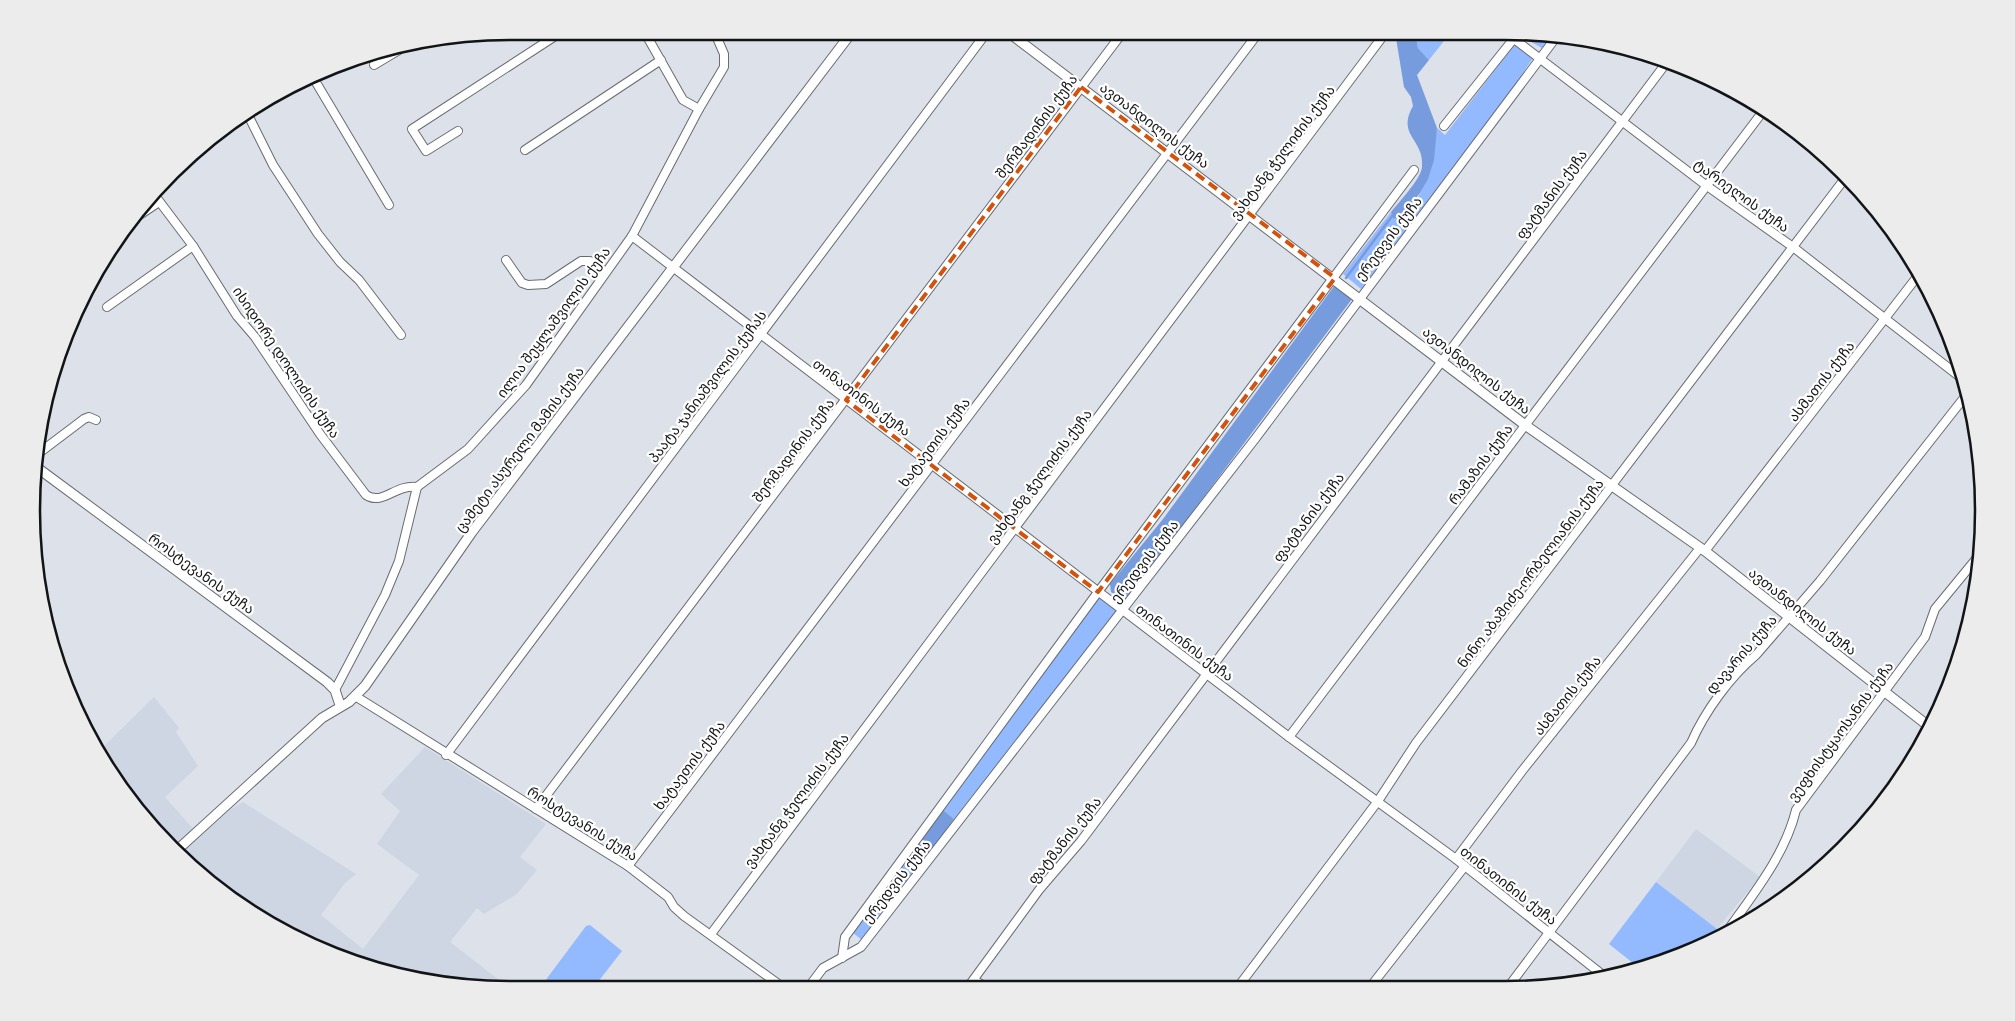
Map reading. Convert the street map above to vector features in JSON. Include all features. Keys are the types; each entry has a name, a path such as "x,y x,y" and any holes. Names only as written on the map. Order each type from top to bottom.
{"street":[{"path":"458,131 426,151 412,129 549,40"},
{"path":"649,40 683,100 699,109"},
{"name":"ილია შეყლაშვილის ქუჩა","path":"417,487 468,449 526,385 632,236 699,109 724,67 724,54 718,40"},
{"name":"ცამეტი ასურელი მამის ქუჩა","path":"182,847 322,718 355,696 365,686 472,532 846,40"},
{"name":"პაატა ჯანიაშვილის ქუჩას","path":"446,755 981,40"},
{"name":"ავთანდილის ქუჩა","path":"1019,40 1335,278 1525,425 1703,550 1924,723"},
{"name":"შერმადინის ქუჩა","path":"536,809 1117,40"},
{"name":"ხატაეთის ქუჩა","path":"628,866 1253,40"},
{"name":"ვახტანგ ჭელიძის ქუჩა","path":"711,934 1251,215 1380,40"},
{"path":"1444,126 1513,40"},
{"name":"ტარიელის ქუჩა","path":"1521,41 1540,59 1623,120 1707,186 1793,247 1884,320 1954,373"},
{"name":"ერედვის ქუჩა","path":"842,958 861,947 1255,439 1552,43"},
{"path":"374,65 389,56"},
{"path":"525,150 661,60"},
{"name":"ფატმანის ქუჩა","path":"974,980 1039,890 1081,841 1207,675 1663,68"},
{"path":"316,82 389,205"},
{"name":"რამაზის ქუჩა","path":"1289,737 1760,115"},
{"path":"250,119 273,165 318,234 340,262 359,280 401,335"},
{"name":"ერედვის ქუჩა","path":"842,958 845,937 1098,592 1414,170"},
{"name":"ნინო აბაშიძე-ორბელიანის ქუჩა","path":"1242,981 1378,801 1416,744 1842,183"},
{"name":"ისიდორე დოლიძის ქუჩა","path":"157,200 193,246 237,316 255,337 320,434 366,495 372,499 379,499 400,488 417,487"},
{"name":"თინათინის ქუჩა","path":"632,236 760,336 1289,737 1456,859 1598,972"},
{"path":"108,306 193,246"},
{"path":"506,260 522,283 528,285 546,284 581,261 590,261 605,272"},
{"name":"ასმათის ქუჩა","path":"1456,859 1522,772 1703,550 1915,280"},
{"name":"დავარის ქუჩა","path":"1513,981 1691,743 1698,727 1721,695 1745,665 1790,617 1871,518 1962,401"},
{"path":"44,449 84,419 89,417 96,420"},
{"name":"როსტევანის ქუჩა","path":"42,471 335,690"},
{"path":"340,705 335,690 389,586 399,561 417,487"},
{"name":"ვეფხისტყაოსანის ქუჩა","path":"1734,921 1767,875 1793,822 1796,810 1925,637 1935,609 1972,564"},
{"name":"როსტევანის ქუჩა","path":"355,696 446,755 628,866 668,897 674,907 684,916 775,981"},
{"path":"1375,981 1465,866"},
{"path":"813,981 822,968 842,958"}],"highlighted area":[{"path":"1081,87 1335,278 1098,592 846,400"}],"shaded area":[{"path":"1396,40 1416,40 1418,48 1429,60 1417,75 1437,128 1434,160 1428,179 1420,193 1402,216 1393,219 1391,212 1414,184 1422,167 1422,158 1409,131 1409,116 1413,106 1411,97 1404,87"},
{"path":"1416,40 1445,40 1429,60 1418,48"},
{"path":"1529,41 1547,42 1542,48"},
{"path":"1515,44 1533,58 1510,92 1361,289 1343,274 1391,212 1393,219 1404,214 1413,205 1426,181 1437,128 1445,135"},
{"path":"1335,285 1352,299 1135,589 1123,600 1111,592 1110,584 1163,519"},
{"path":"1098,599 1102,599 1116,610 1115,612 954,819 943,810"},
{"path":"154,697 179,728 176,732 198,766 165,797 194,830 178,843 137,797 103,747"},
{"path":"425,747 546,824 520,857 537,870 517,894 484,914 477,908 450,942 500,981 449,977 419,972 359,956 330,945 275,918 249,902 224,884 185,850 231,809 243,802 356,874 345,883 321,915 363,949 419,875 377,844 400,811 381,794"},
{"path":"943,810 954,819 920,866 908,857"},
{"path":"1696,829 1760,877 1717,929 1656,882"},
{"path":"908,857 920,866 862,940 853,933"},
{"path":"1656,882 1717,929 1685,945 1633,963 1609,944"},
{"path":"590,925 622,951 599,981 545,981 586,926"}],"waterway":[{"path":"1346,278 1425,172 1428,123 1410,74 1402,40"},
{"path":"1242,428 1243,415 1337,290"}]}
